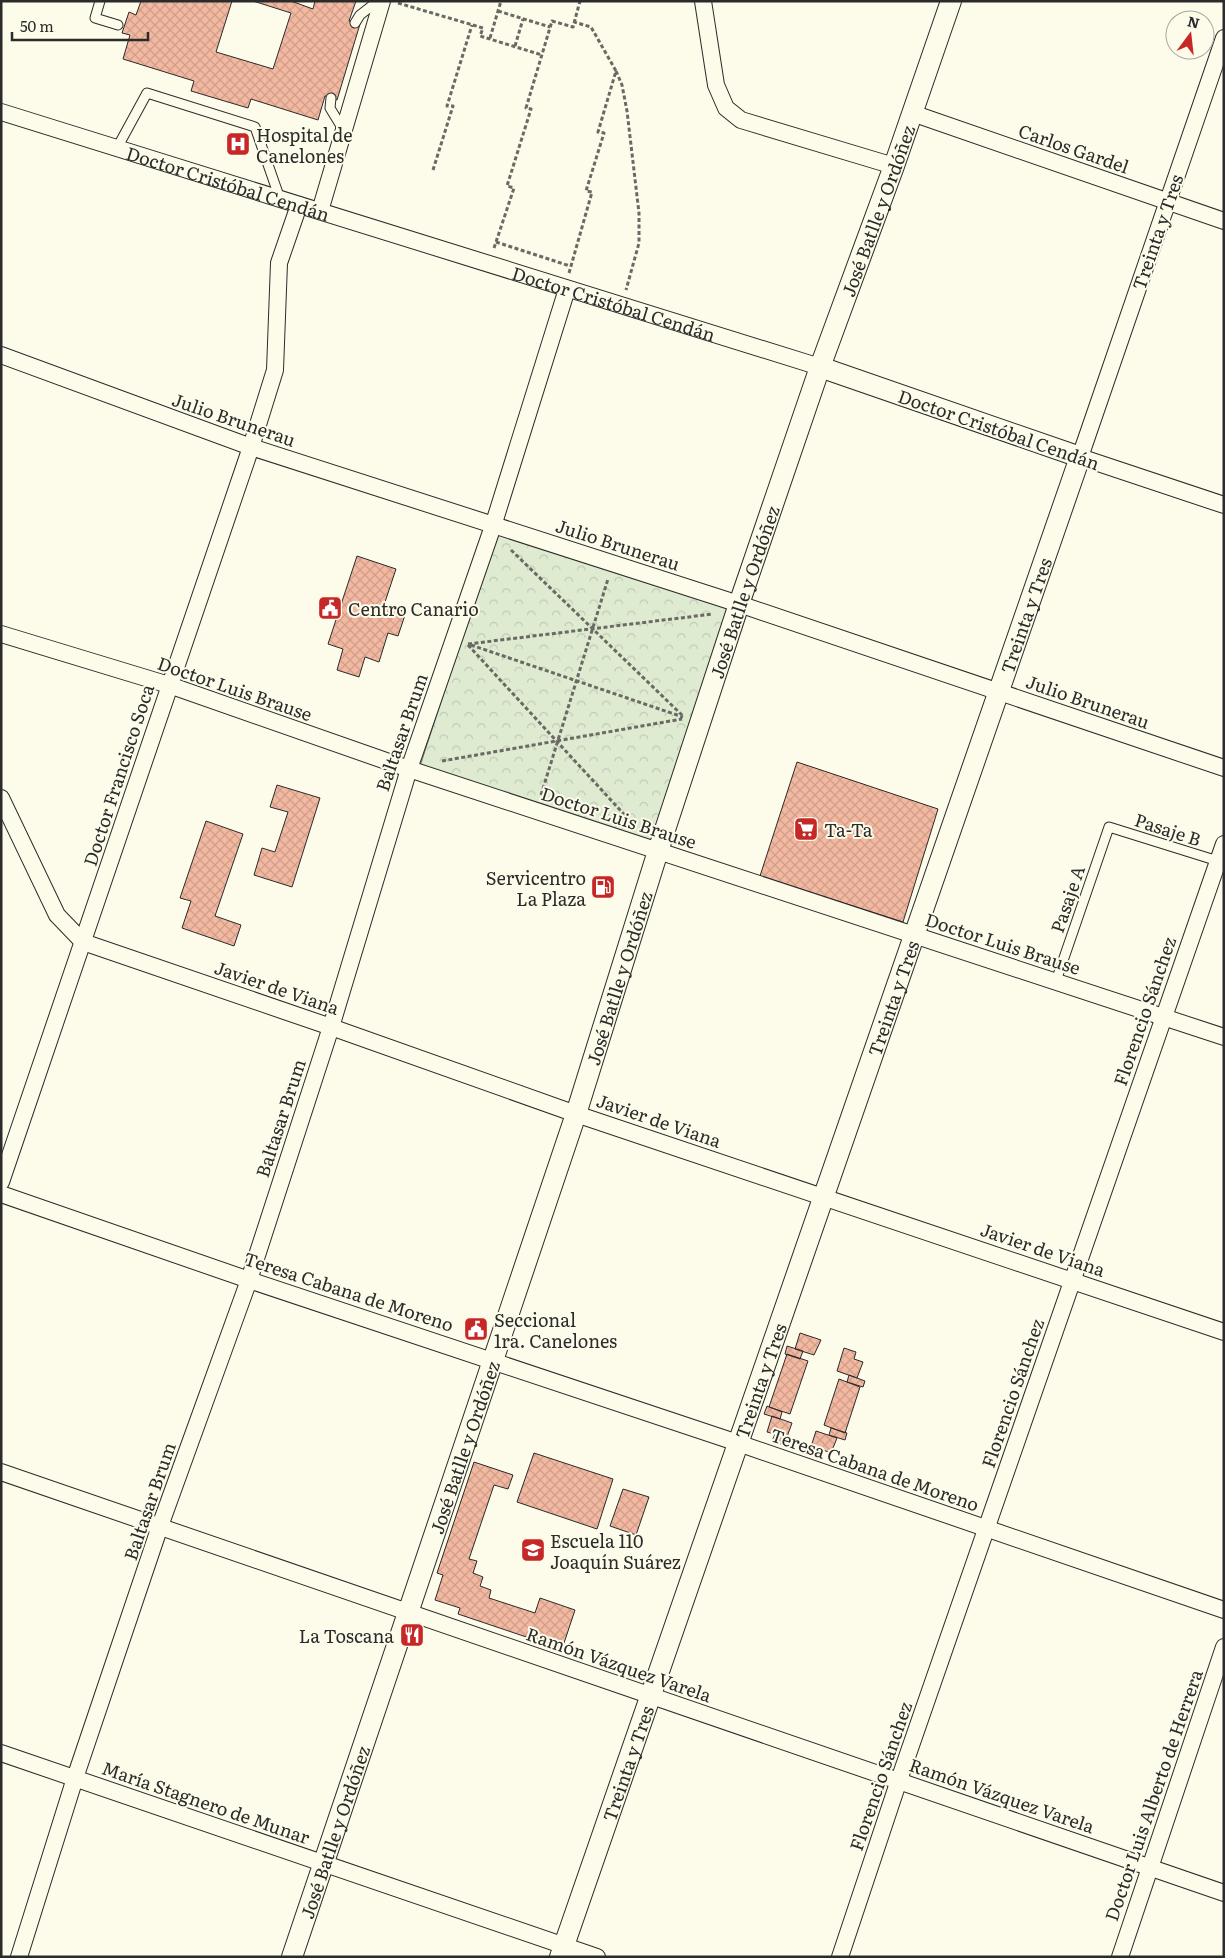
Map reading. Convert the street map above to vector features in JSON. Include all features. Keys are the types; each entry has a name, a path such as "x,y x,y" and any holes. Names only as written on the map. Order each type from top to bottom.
{"street":[{"path":"320,211 380,1"},
{"path":"703,1 716,85 726,108 741,120 894,166"},
{"name":"José Batlle y Ordóñez","path":"292,1957 576,1114 658,851 740,604 820,367 894,166 951,1"},
{"name":"Treinta y Tres","path":"562,1951 1224,38"},
{"name":"Doctor Cristóbal Cendán","path":"1,112 820,367 1224,505"},
{"name":"Carlos Gardel","path":"912,113 1224,221"},
{"name":"Doctor Francisco Soca","path":"1,1182 251,447 275,370 279,263 299,205"},
{"name":"Baltasar Brum","path":"19,1957 75,1778 160,1526 249,1280 331,1026 408,769 493,526 567,288"},
{"name":"Julio Brunerau","path":"1,356 251,447 740,604 1224,768"},
{"name":"Doctor Luis Brause","path":"1,634 169,685 408,769 1224,1037"},
{"path":"1,798 57,915 83,942"},
{"name":"Florencio Sánchez","path":"840,1957 899,1780 1224,844"},
{"name":"Javier de Viana","path":"83,942 331,1026 576,1114 1224,1332"},
{"name":"Teresa Cabana de Moreno","path":"1,1194 249,1280 738,1442 1224,1610"},
{"name":"Ramón Vázquez Varela","path":"1,1472 1224,1893"},
{"name":"Doctor Luis Alberto de Herrera","path":"1120,1957 1224,1647"},
{"name":"María Stagnero de Munar","path":"1,1753 322,1864 562,1951 597,1957"}],"lane":[{"path":"100,1 95,18 118,25"},
{"path":"355,22 360,15 380,1"},
{"path":"117,148 147,93 255,127 280,198"},
{"path":"331,98 330,108 344,132"},
{"name":"Pasaje B","path":"1109,827 1218,861"},
{"name":"Pasaje A","path":"1056,981 1109,827"}],"path":[{"path":"392,1 483,28 480,36 542,55"},
{"path":"490,38 501,1"},
{"path":"489,264 514,188 507,186 531,110 526,108 552,21 573,28 580,1"},
{"path":"498,12 550,27"},
{"path":"515,46 524,19"},
{"path":"574,22 591,27 622,85 627,111 639,213 640,243 621,305"},
{"path":"433,170 453,106 446,106 472,25"},
{"path":"567,288 570,266 592,192 586,191 604,133 598,132 616,72"},
{"path":"496,242 570,266"},
{"path":"493,526 501,540 685,718"},
{"path":"539,801 609,576"},
{"path":"468,644 719,614 710,610"},
{"path":"465,653 471,635"},
{"path":"468,644 685,718"},
{"path":"468,644 638,829"},
{"path":"682,727 688,709"},
{"path":"437,762 685,718"}],"green space":[{"path":"497,532 729,609 652,842 420,766"}],"building":[{"path":"141,1 232,1 216,52 273,69 291,13 253,1 291,1 313,9 315,1 356,1 349,21 360,24 337,100 325,96 318,120 251,99 248,108 191,91 194,81 123,59 130,35 122,33 129,12 136,15"},
{"path":"357,556 396,569 384,605 406,612 398,636 388,633 379,662 365,657 359,677 337,670 343,649 328,644"},
{"path":"797,762 938,809 903,922 760,876"},
{"path":"277,785 320,798 292,887 254,875 262,848 275,852 288,812 270,807"},
{"path":"206,821 243,834 215,916 241,925 234,946 182,928 191,901 180,898"},
{"path":"800,1333 821,1340 814,1355 795,1349"},
{"path":"787,1346 803,1351 800,1359 785,1354"},
{"path":"844,1348 856,1352 854,1359 863,1362 857,1378 837,1371"},
{"path":"787,1354 808,1361 790,1414 769,1407"},
{"path":"849,1375 865,1381 863,1387 847,1382"},
{"path":"839,1379 860,1387 845,1433 824,1425"},
{"path":"767,1406 782,1412 780,1419 764,1414"},
{"path":"772,1416 792,1423 784,1445 772,1441 775,1434 767,1432"},
{"path":"831,1428 847,1433 845,1440 829,1435"},
{"path":"816,1431 837,1438 831,1453 823,1450 821,1457 809,1453"},
{"path":"534,1453 613,1479 597,1529 517,1502"},
{"path":"474,1462 513,1475 508,1489 494,1485 469,1559 477,1561 473,1573 483,1577 480,1586 491,1590 489,1598 535,1613 540,1598 575,1610 562,1649 458,1614 460,1608 435,1600 443,1575 437,1573"},
{"path":"623,1489 649,1497 636,1535 610,1526"}],"place":[{"name":"Hospital de Canelones","path":"238,144"},
{"name":"Centro Canario","path":"330,608"},
{"name":"Ta-Ta","path":"806,829"},
{"name":"Servicentro La Plaza","path":"603,887"},
{"name":"Seccional 1ra. Canelones","path":"476,1329"},
{"name":"Escuela 110 Joaquín Suárez","path":"533,1550"},
{"name":"La Toscana","path":"412,1635"}]}
